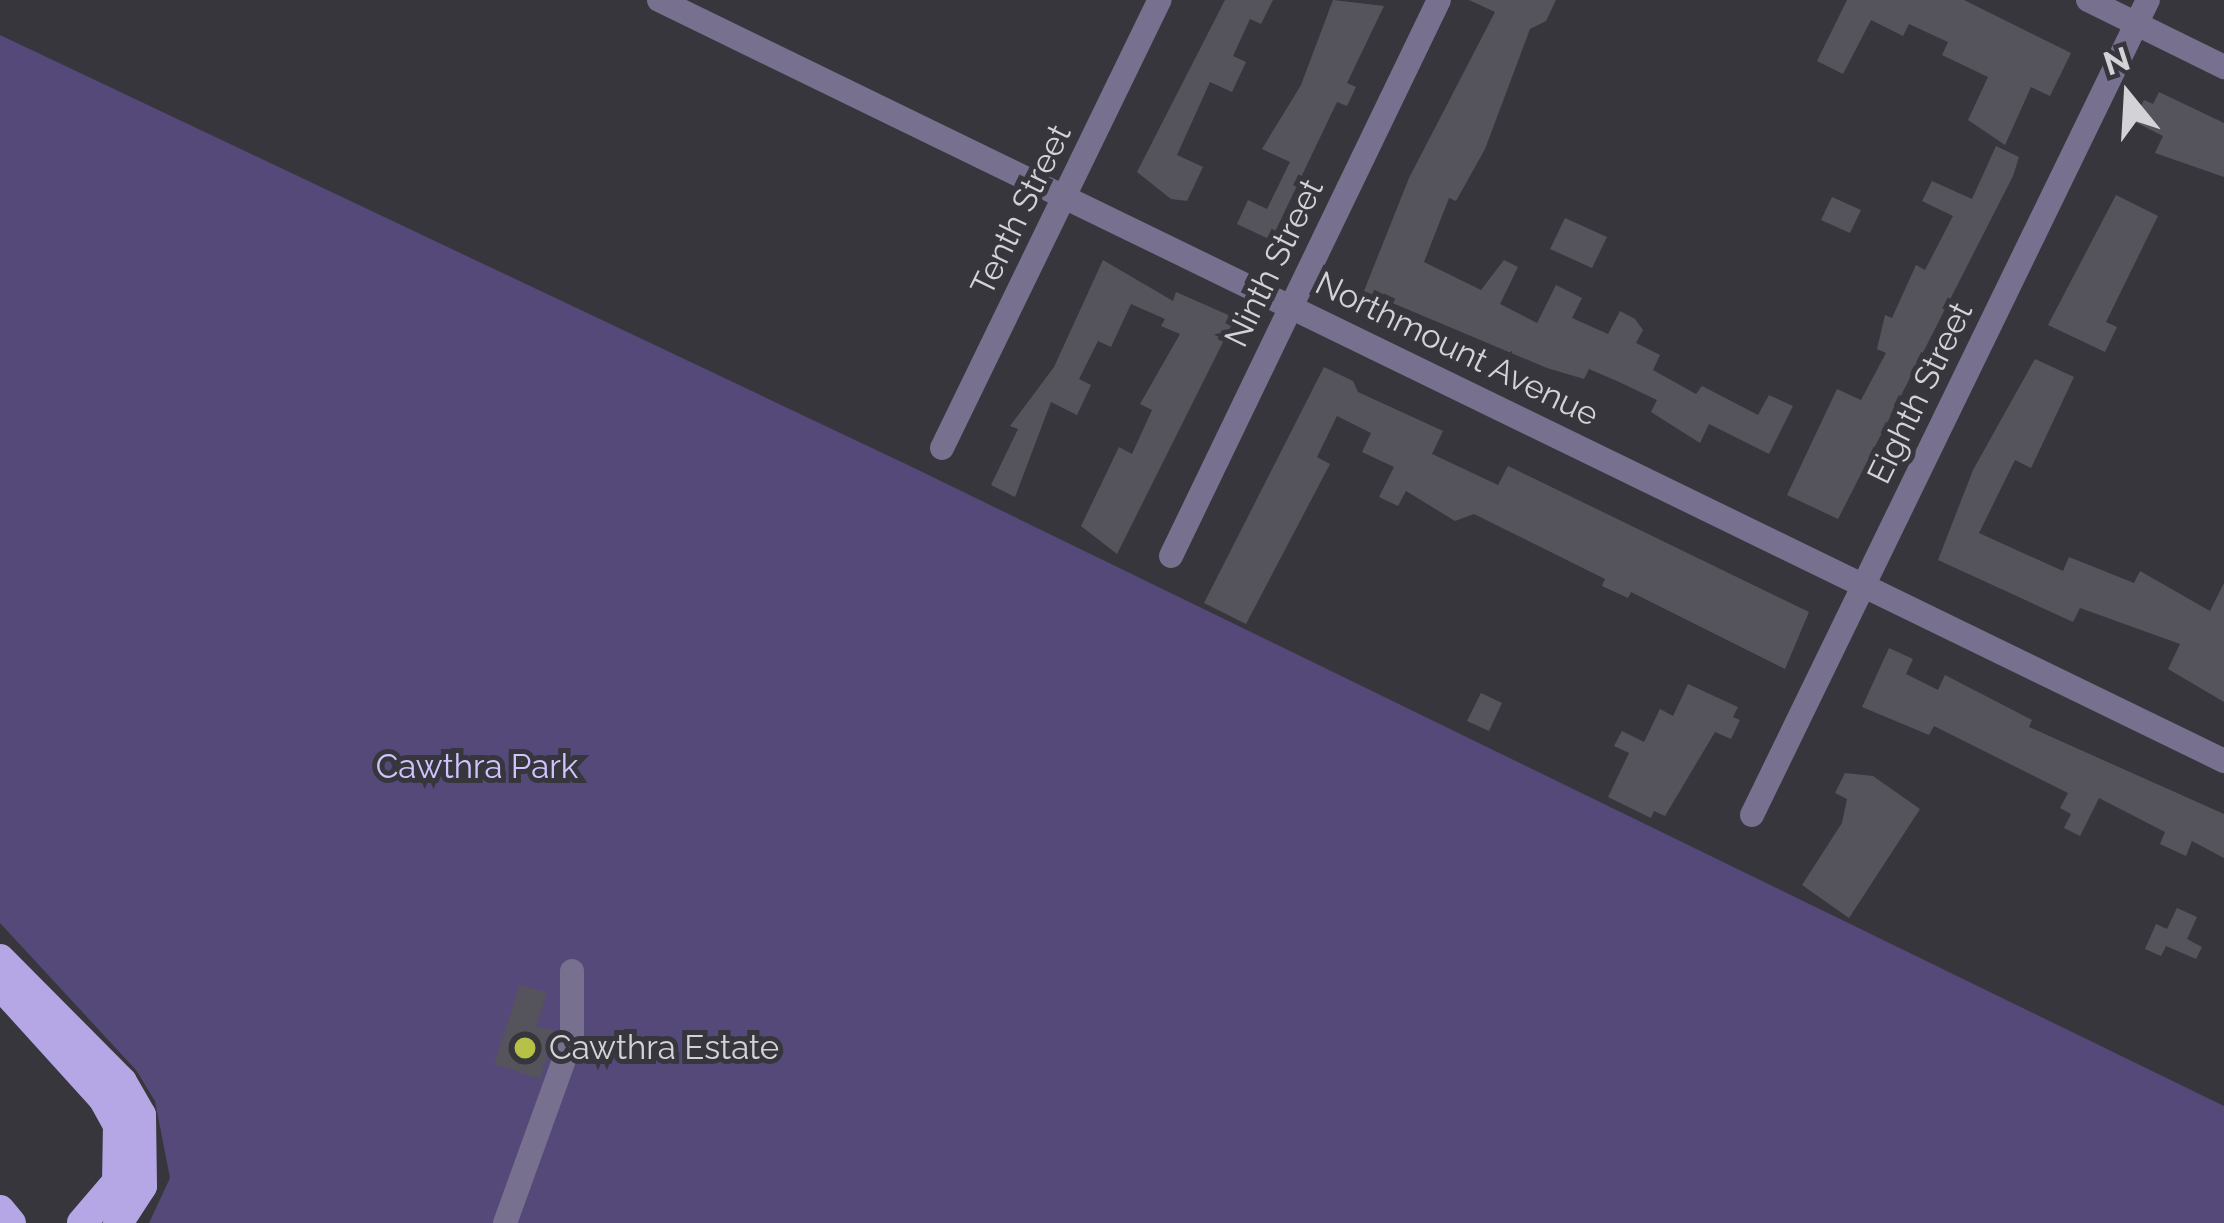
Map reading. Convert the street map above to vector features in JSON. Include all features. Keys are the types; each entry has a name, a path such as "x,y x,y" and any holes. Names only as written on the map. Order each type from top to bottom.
{"main road":[{"path":"0,959 122,1082 141,1115 144,1174 118,1223"},
{"path":"0,985 103,1098 118,1125 117,1183 82,1223"},
{"path":"0,1210 11,1223"}],"street":[{"name":"Northmount Avenue","path":"659,0 2224,761"},
{"name":"Tenth Street","path":"942,448 1160,0"},
{"name":"Ninth Street","path":"1171,556 1439,0"},
{"path":"2088,0 2224,67"},
{"name":"Eighth Street","path":"1753,815 2148,0"},
{"path":"505,1223 572,1038 572,971"}],"green space":[{"name":"Cawthra Park","path":"0,35 910,466 2224,1106 2224,1223 149,1223 170,1178 155,1101 136,1070 0,923"}],"building":[{"path":"1225,0 1273,0 1261,24 1250,19 1233,56 1246,62 1232,92 1210,82 1177,155 1203,167 1187,201 1171,199 1137,172"},
{"path":"1333,0 1384,6 1347,83 1356,87 1347,106 1337,102 1271,240 1237,224 1248,200 1267,209 1290,162 1262,149 1301,85"},
{"path":"1469,0 1556,0 1546,21 1530,29 1485,149 1456,201 1449,198 1424,262 1481,290 1504,260 1518,267 1500,304 1537,323 1556,285 1582,298 1572,318 1608,334 1620,311 1635,319 1643,330 1636,343 1660,355 1653,370 1696,394 1702,386 1758,415 1769,395 1793,406 1769,454 1709,424 1700,443 1651,412 1657,400 1617,381 1589,369 1584,379 1547,368 1364,291 1409,178 1495,12"},
{"path":"1847,0 1964,0 2071,53 2050,96 2031,87 2005,145 1968,120 1988,77 1942,55 1948,42 1909,24 1903,36 1871,20 1843,74 1817,61"},
{"path":"2159,92 2224,123 2224,177 2155,153 2163,136 2133,121 2144,100 2153,104"},
{"path":"1996,146 2019,157 2013,176 1838,519 1787,495 1837,389 1861,400 1886,353 1877,349 1885,315 1892,318 1916,265 1925,270 1953,216 1922,201 1932,181 1972,199"},
{"path":"2116,195 2158,216 2106,322 2117,327 2105,352 2048,325"},
{"path":"1832,197 1861,210 1850,233 1821,220"},
{"path":"1565,218 1607,237 1592,268 1550,249"},
{"path":"1103,260 1173,301 1176,292 1235,318 1117,554 1081,526 1119,447 1132,454 1152,410 1140,404 1180,334 1161,326 1165,319 1131,304 1111,347 1098,341 1079,379 1091,385 1077,415 1051,402 1015,497 991,485 1018,429 1010,426 1054,367"},
{"path":"2035,359 2074,377 2031,468 2015,460 1979,533 2063,571 2069,557 2134,583 2140,571 2210,611 2224,583 2224,702 2168,669 2180,644 2080,608 2073,622 1938,560 1973,470"},
{"path":"1324,367 1353,381 1358,392 1443,431 1432,454 1498,485 1508,466 1809,612 1785,669 1631,592 1628,598 1602,586 1605,579 1474,514 1455,521 1406,491 1398,506 1379,497 1394,467 1362,452 1371,433 1337,416 1317,457 1330,464 1246,624 1204,603"},
{"path":"1889,648 1913,659 1906,674 1938,690 1945,675 2032,720 2029,727 2224,814 2224,858 2192,841 2186,856 2160,844 2165,832 2099,798 2080,836 2064,828 2071,814 2060,808 2068,793 1934,726 1929,735 1862,707"},
{"path":"1688,684 1738,707 1733,717 1740,720 1731,739 1715,732 1665,816 1654,811 1651,818 1608,797 1629,753 1614,746 1622,731 1644,742 1660,709 1673,716"},
{"path":"1481,693 1502,703 1489,731 1467,721"},
{"path":"1845,773 1873,776 1920,809 1849,918 1802,885 1842,823 1847,799 1835,793"},
{"path":"2177,908 2197,917 2187,939 2202,947 2196,959 2166,946 2161,956 2145,949 2156,924 2167,929"},
{"name":"Cawthra Estate","path":"520,985 547,993 536,1026 555,1031 540,1079 494,1064"}],"place":[{"name":"Cawthra Estate","path":"525,1048"}]}
